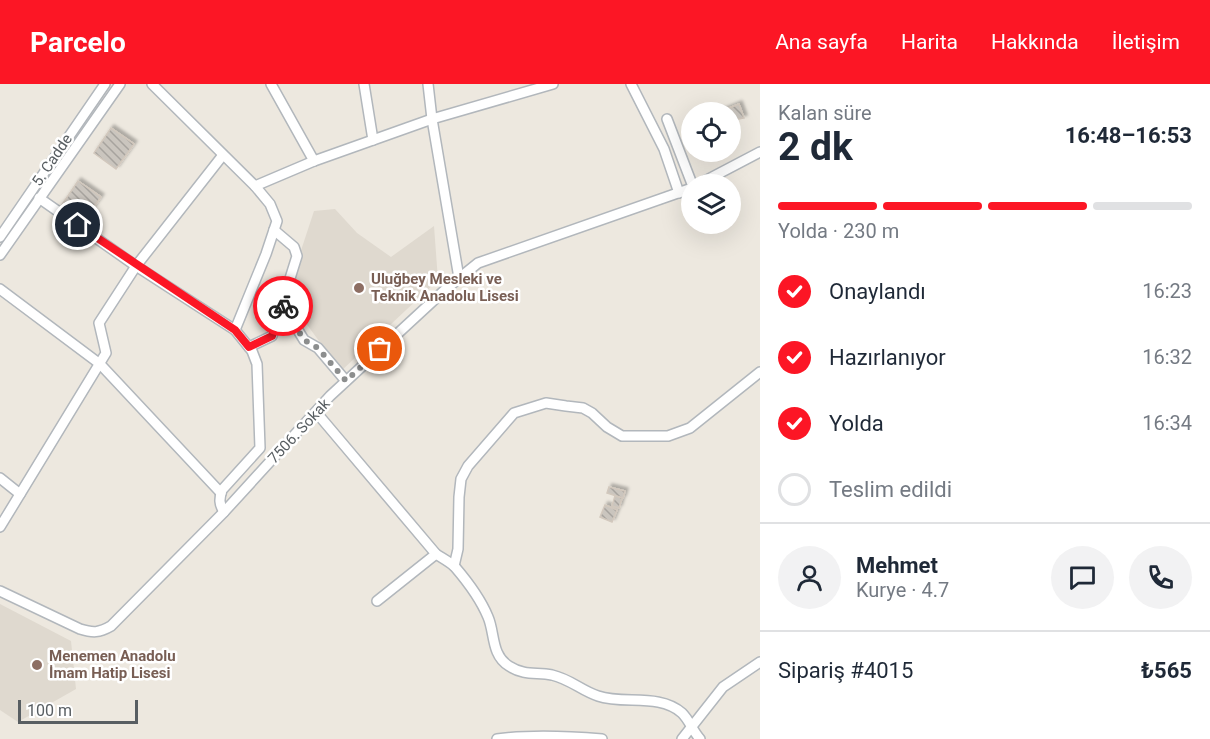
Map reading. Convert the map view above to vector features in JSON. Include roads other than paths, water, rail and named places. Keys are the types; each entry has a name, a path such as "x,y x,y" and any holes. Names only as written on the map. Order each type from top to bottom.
{"street":[{"path":"0,255 120,84"},
{"path":"152,84 255,186 270,204 276,221 266,254 235,330"},
{"path":"271,84 314,161"},
{"path":"364,84 373,140"},
{"path":"428,84 459,278"},
{"path":"255,186 314,161 432,119 553,84"},
{"path":"631,84 664,149 679,193"},
{"name":"5. Cadde","path":"0,237 100,86"},
{"path":"667,119 688,174"},
{"path":"718,174 760,152"},
{"path":"0,527 106,353 99,323 136,266 223,155"},
{"name":"7506. Sokak","path":"0,591 80,629 101,632 111,626 224,512 346,381 478,263 679,193"},
{"path":"39,198 136,266 235,330 249,347 257,364 260,448 221,493 220,505 224,512"},
{"path":"249,347 272,336 297,252 291,243 274,230"},
{"path":"0,289 100,364 221,493"},
{"path":"282,304 304,340 318,348 346,381"},
{"path":"454,566 458,549 461,478 468,466 514,413 546,403 575,407 592,413 607,427 622,436 668,436 690,428 760,372"},
{"path":"316,412 436,554 454,566 486,612 495,648 506,664 522,673 552,675 573,682 600,697 644,700 668,706 680,711 690,722 687,734"},
{"path":"0,478 20,494"},
{"path":"377,601 436,554"},
{"path":"687,734 723,687 760,662"},
{"path":"687,734 700,739"},
{"path":"497,739 572,736 602,739"}],"place":[{"name":"Uluğbey Mesleki ve Teknik Anadolu Lisesi","path":"359,288"},
{"name":"Menemen Anadolu İmam Hatip Lisesi","path":"37,665"}]}
